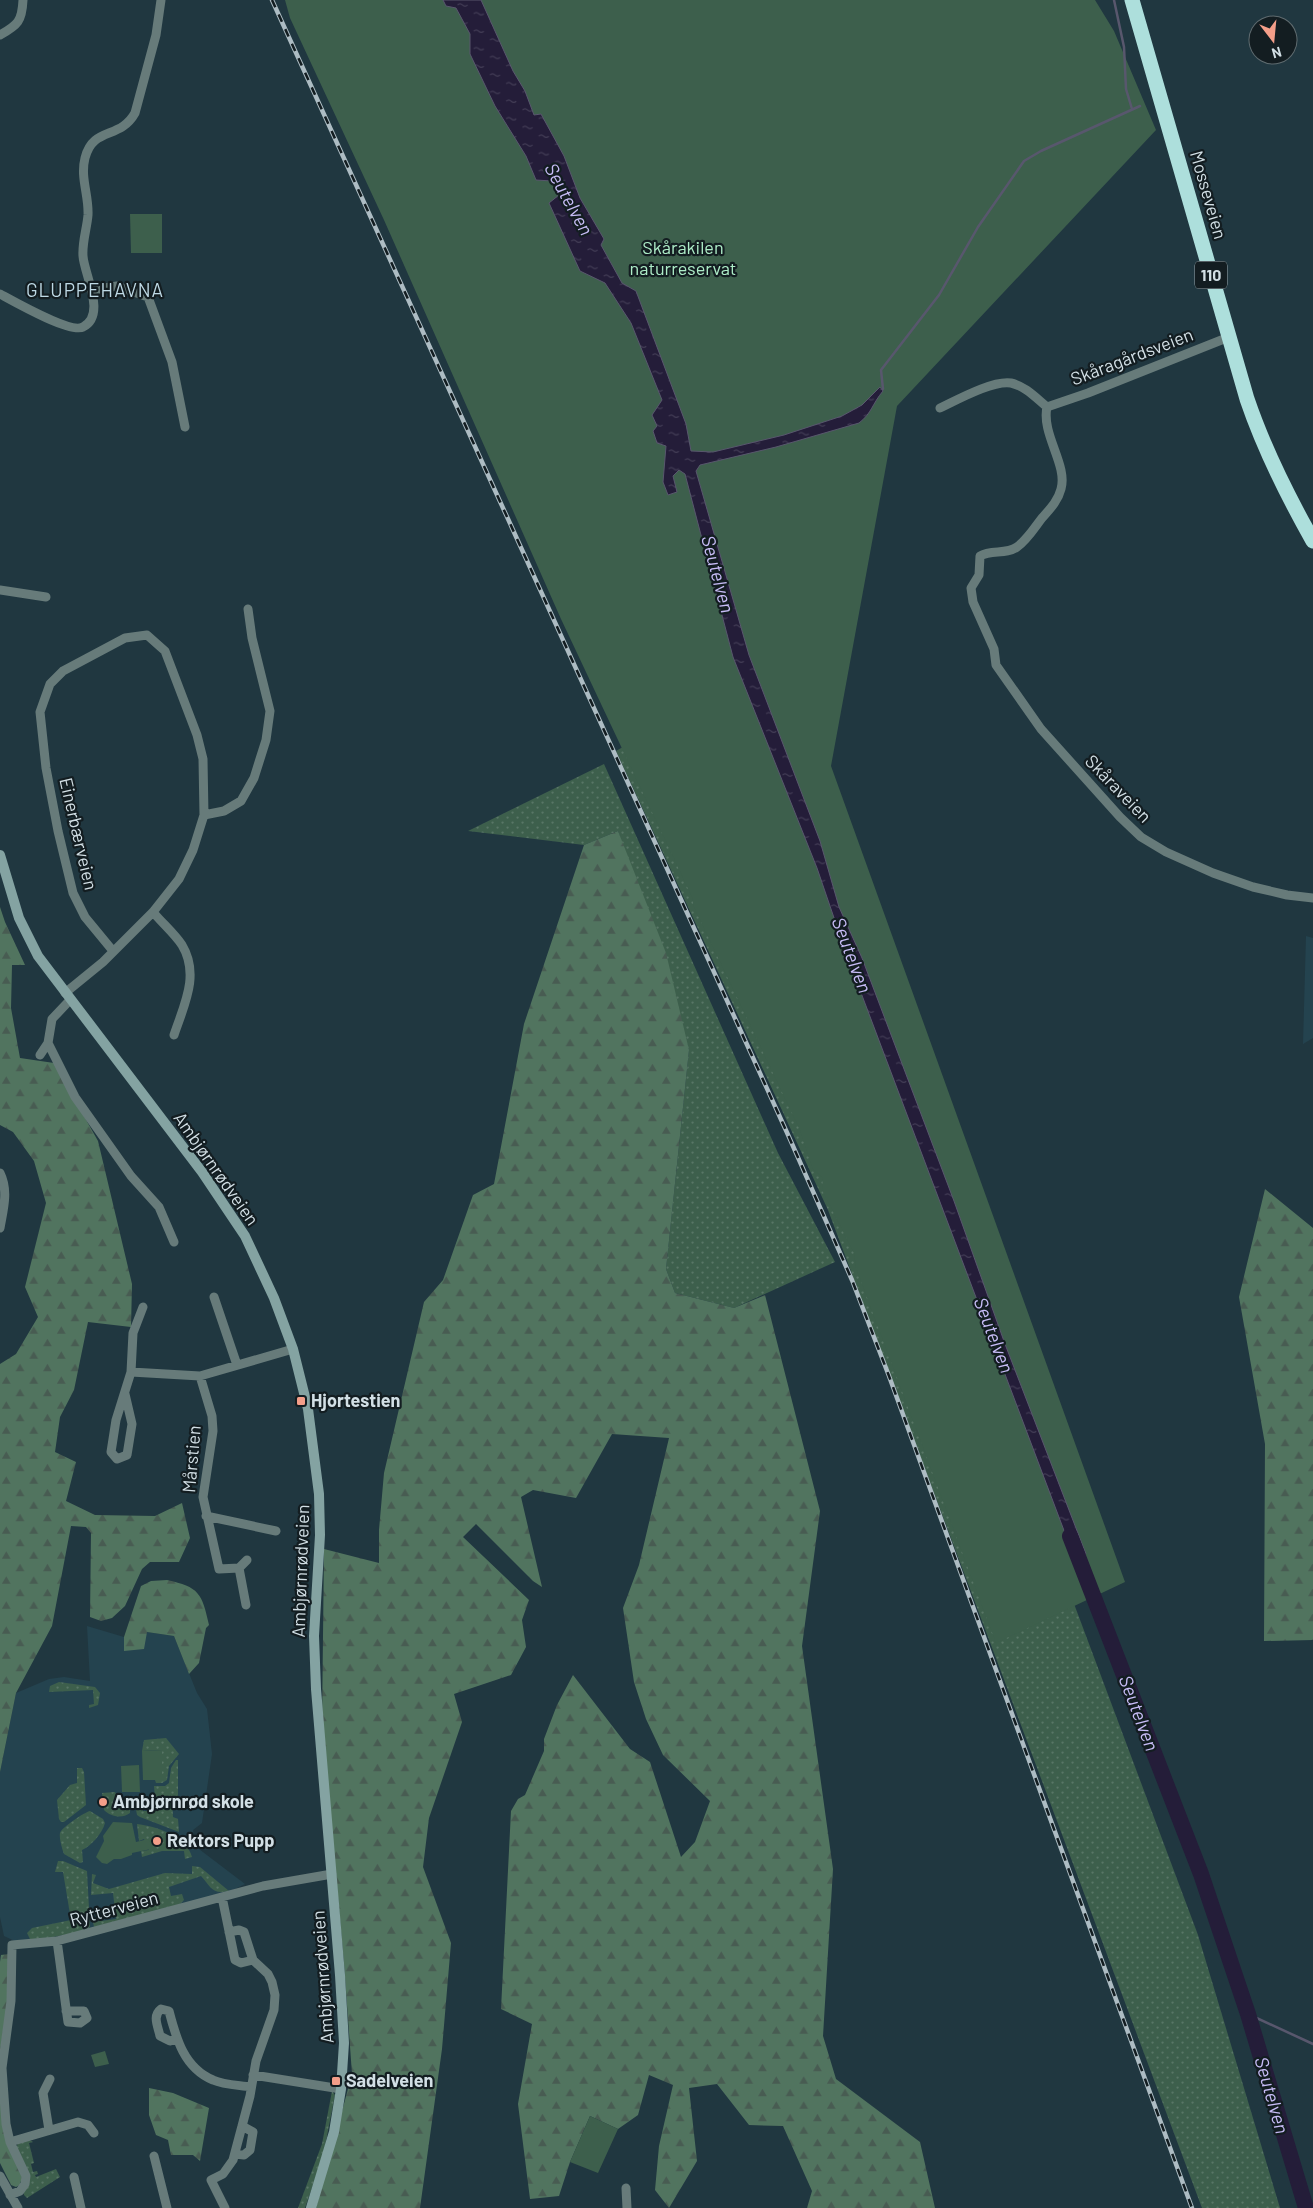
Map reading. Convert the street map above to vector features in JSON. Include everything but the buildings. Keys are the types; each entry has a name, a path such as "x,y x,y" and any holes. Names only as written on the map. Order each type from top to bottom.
{"highway":[{"name":"Mosseveien","path":"1132,0 1260,438 1275,471 1312,537"}],"street":[{"path":"0,35 13,28 19,21 23,0"},
{"path":"0,294 52,320 76,328 83,327 90,320 94,304 83,257 88,214 82,173 85,158 96,138 129,124 135,113 156,35 161,0"},
{"path":"92,290 117,286 148,297 172,362 185,427"},
{"name":"Skåragårdsveien","path":"1047,407 1106,386 1229,337"},
{"path":"940,408 982,389 1010,383 1026,389 1047,407"},
{"name":"Skåraveien","path":"1047,407 1046,419 1062,482 1058,496 1052,506 1017,547 1009,551 987,553 980,556 979,575 971,588 973,602 994,649 996,665 1041,729 1120,817 1140,836 1166,852 1245,884 1287,895 1313,898"},
{"path":"0,590 46,597"},
{"path":"40,1055 48,1044 52,1020 68,997 153,912 179,879 193,850 204,815 224,811 241,801 254,778 266,740 270,711 252,638 248,609"},
{"name":"Einerbærveien","path":"113,951 85,917 73,893 58,831 46,768 40,712 50,684 64,671 125,638 147,635 165,651 197,735 203,759 204,815"},
{"name":"Ambjørnrødveien","path":"0,855 11,897 28,938 38,956 202,1172 245,1236 274,1298 293,1349 308,1409 319,1494 320,1535 314,1636 316,1689 343,2011 344,2043 341,2089 334,2132 311,2208"},
{"path":"153,912 181,944 189,960 191,972 188,995 174,1035"},
{"path":"48,1044 75,1096 131,1176 159,1207 174,1242"},
{"path":"0,1174 4,1182 5,1202 0,1228"},
{"path":"214,1297 237,1364"},
{"path":"125,1394 132,1424 127,1455 117,1459 111,1452 116,1420 131,1372 133,1333 143,1307"},
{"path":"131,1372 200,1376 293,1349"},
{"name":"Mårstien","path":"200,1376 212,1416 214,1431 203,1497 206,1516 220,1570 238,1568"},
{"name":"Mårstien","path":"206,1516 276,1531"},
{"path":"246,1605 238,1568 247,1560"},
{"name":"Rytterveien","path":"10,2142 6,2124 2,2068 11,2001 12,1945 57,1941 263,1886 332,1874"},
{"path":"222,1897 236,1962 241,1963 254,1960"},
{"path":"225,2208 211,2180 227,2171 235,2154 256,2061 271,2020 275,1996 272,1982 268,1974 254,1960 244,1932 239,1930 230,1932"},
{"path":"57,1941 66,2011"},
{"path":"176,2040 186,2058 206,2077 223,2083 251,2087"},
{"path":"253,2075 341,2089"},
{"path":"49,2130 43,2093 50,2079"},
{"path":"10,2194 20,2190 25,2184 26,2176 10,2142 37,2137 49,2130 78,2122 88,2125 94,2133"},
{"path":"235,2154 244,2156 250,2150 253,2132 242,2126"},
{"path":"154,2156 167,2208"},
{"path":"0,2176 18,2208"},
{"path":"74,2177 81,2208"},
{"path":"626,2188 627,2208"}],"shaded area":[{"path":"1306,936 1313,938 1313,1038 1303,1044"},
{"name":"Ambjørnrød skole","path":"87,1626 124,1637 124,1651 147,1632 174,1636 197,1693 207,1709 212,1754 202,1823 193,1830 195,1846 245,1884 229,1892 86,1931 19,1943 4,1936 0,1917 0,1772 16,1693 49,1679 64,1677 90,1681"}],"green space":[{"name":"Skårakilen naturreservat","path":"285,0 1095,0 1114,31 1156,130 897,406 831,766 1125,1582 996,1643 856,1268 854,1253 822,1190 823,1178 813,1169 800,1130 694,907 692,897 561,619 384,220 290,18"},
{"path":"130,214 162,214 162,253 131,253"},
{"path":"739,709 1198,1935 1280,2208 1202,2208 828,1210 616,751 671,719"},
{"path":"604,764 778,1153 835,1262 734,1308 675,1293 666,1269 689,1050 618,831 584,845 468,831"},
{"path":"618,831 666,953 689,1050 666,1269 675,1293 734,1308 765,1295 820,1511 802,1646 833,1869 823,2036 836,2079 920,2142 935,2208 807,2208 812,2191 783,2126 749,2125 717,2084 689,2088 697,2161 669,2208 655,2190 659,2146 673,2085 649,2075 638,2115 618,2129 590,2116 570,2162 559,2196 530,2199 518,2104 532,2024 501,2009 511,1811 518,1799 525,1795 544,1751 544,1739 557,1705 573,1675 630,1749 650,1762 681,1857 695,1842 710,1801 663,1755 646,1719 634,1682 623,1608 639,1565 669,1438 612,1434 576,1498 533,1490 521,1497 542,1587 533,1581 476,1524 463,1537 529,1600 522,1620 526,1647 511,1675 454,1694 462,1722 429,1818 423,1867 451,1943 442,2049 420,2208 316,2208 352,2074 322,1723 324,1549 379,1563 379,1530 384,1473 424,1302 443,1280 473,1195 494,1184 524,1024 584,845"},
{"path":"0,907 25,965 12,965 11,1008 20,1058 54,1063 98,1141 132,1284 131,1327 88,1322 74,1390 60,1417 55,1452 76,1462 66,1501 95,1515 155,1516 182,1503 190,1538 179,1562 150,1562 142,1569 125,1606 112,1618 101,1621 90,1617 91,1533 86,1527 71,1526 52,1626 16,1693 0,1772 0,1364 16,1354 38,1317 25,1287 46,1203 34,1161 13,1132 0,1125"},
{"path":"1265,1189 1313,1228 1313,1640 1264,1641 1265,1444 1239,1297"},
{"path":"167,1580 186,1585 197,1593 204,1605 209,1625 206,1628 199,1663 189,1674 174,1636 147,1632 144,1649 124,1651 124,1637 141,1586 151,1581"},
{"path":"59,1682 95,1687 100,1693 98,1705 89,1708 89,1705 94,1704 93,1690 49,1692 50,1686"},
{"path":"166,1738 179,1754 169,1766 167,1780 162,1783 156,1783 155,1780 162,1779 162,1750 142,1751 144,1740"},
{"path":"162,1750 162,1780 143,1780 142,1751"},
{"path":"176,1760 178,1760 178,1798 172,1799 173,1817 178,1819 179,1832 140,1817 137,1815 135,1804 143,1794 143,1811 156,1811 154,1786 165,1786 169,1783 171,1768"},
{"path":"139,1765 140,1792 122,1792 121,1766"},
{"path":"77,1768 82,1768 84,1772 86,1805 64,1822 61,1822 57,1800 70,1785 77,1783"},
{"path":"115,1792 118,1798 130,1804 130,1813 124,1816 117,1816 104,1810 102,1793"},
{"path":"90,1811 103,1819 105,1823 96,1839 82,1850 83,1862 80,1863 64,1854 60,1833 74,1820"},
{"path":"113,1822 132,1823 136,1842 148,1839 152,1844 151,1849 132,1853 132,1855 121,1859 114,1859 107,1864 102,1863 96,1857 104,1841 103,1836"},
{"path":"137,1824 169,1833 184,1843 192,1857 185,1859 184,1851 162,1851 142,1857 141,1851 149,1850 144,1839 139,1841"},
{"path":"58,1861 63,1861 87,1871 90,1927 86,1931 31,1941 27,1933 32,1928 71,1920 63,1872 55,1872"},
{"path":"192,1866 200,1867 229,1891 215,1891 201,1876 169,1887 171,1896 182,1894 184,1900 178,1906 94,1927 93,1922 116,1919 113,1893 91,1895 92,1874 96,1875 93,1883 109,1889 165,1873 192,1874"},
{"path":"9,1954 9,2000 0,2051 0,1962 1,1955"},
{"path":"105,2051 109,2064 95,2067 91,2055"},
{"path":"149,2088 173,2093 209,2108 200,2161 193,2155 171,2155 168,2140 156,2135 149,2115"},
{"path":"332,2091 335,2095 323,2156 305,2208 298,2208 322,2144"},
{"path":"0,2094 22,2176 20,2185 16,2187 11,2185 0,2163"},
{"path":"590,2116 618,2129 598,2173 570,2162"},
{"path":"28,2139 33,2142 29,2143 34,2163 31,2164 33,2172 37,2171 38,2174 35,2175 36,2177 56,2169 60,2177 27,2198 24,2195 16,2149 18,2143"}],"water":[{"path":"443,0 481,0 513,71 525,91 534,115 541,114 564,156 580,198 604,239 601,245 622,283 636,291 686,424 691,451 713,452 784,435 842,416 862,405 880,387 883,391 867,416 859,423 776,447 700,465 696,471 749,655 820,841 839,907 862,958 954,1201 1005,1344 1086,1554 1074,1557 846,953 817,868 733,657 685,474 679,470 673,476 677,492 668,495 663,482 666,446 657,443 653,431 657,426 652,415 662,400 631,323 605,283 580,271 549,203 559,195 552,181 536,180 526,156 495,106 470,54 470,34 456,8 446,6"}],"waterway":[{"path":"1114,0 1124,47 1126,89 1132,109"},
{"path":"883,389 881,370 939,295 978,227 1024,161 1041,151 1140,106"},
{"name":"Seutelven","path":"1070,1536 1201,1874 1248,2014 1306,2208"},
{"path":"1248,2014 1313,2044"}],"railway":[{"path":"272,0 789,1137 852,1280 889,1376 1192,2208"}],"place":[{"name":"Hjortestien","path":"301,1401"},
{"name":"Ambjørnrød skole","path":"103,1802"},
{"name":"Rektors Pupp","path":"157,1841"},
{"name":"Sadelveien","path":"336,2081"}],"district":[{"name":"GLUPPEHAVNA","path":"95,290"}]}
